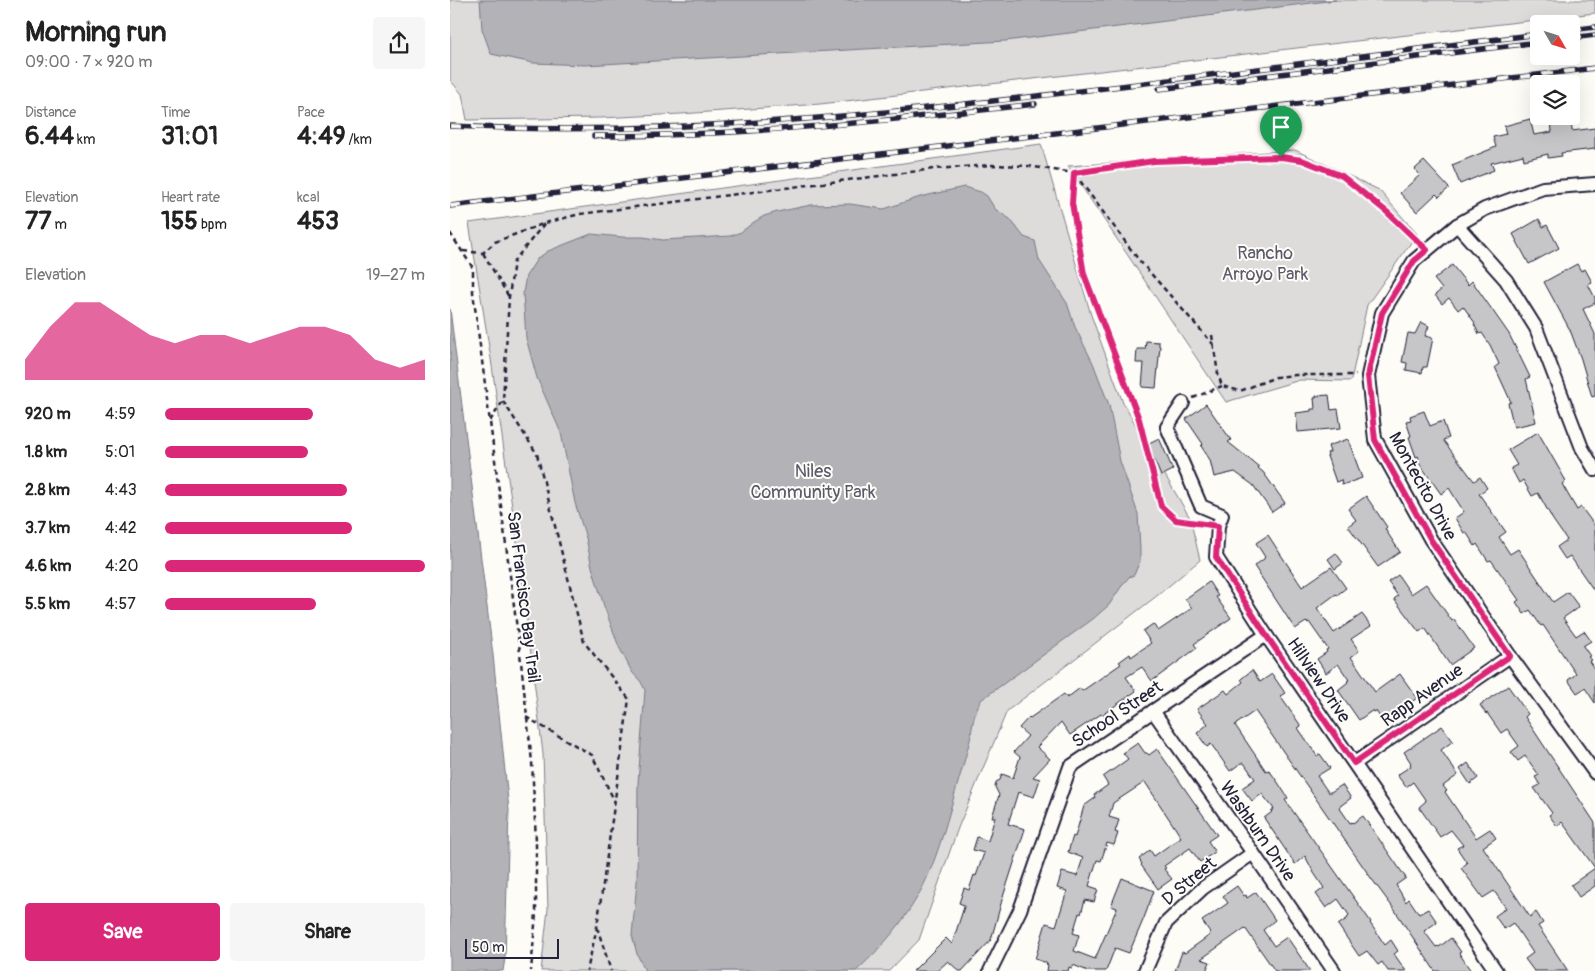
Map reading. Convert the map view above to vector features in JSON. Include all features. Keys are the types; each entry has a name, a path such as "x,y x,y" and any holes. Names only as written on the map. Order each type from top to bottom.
{"street":[{"name":"Montecito Drive","path":"1595,184 1543,188 1485,209 1457,225 1427,250 1414,261 1382,313 1368,376 1375,440 1431,540 1510,656 1595,773"},
{"path":"1457,225 1506,280 1536,328 1582,448 1595,470"},
{"path":"1183,402 1167,426 1201,506 1222,515 1218,526"},
{"name":"Hillview Drive","path":"1218,526 1216,557 1266,635 1496,971"},
{"name":"School Street","path":"990,971 1020,910 1070,767 1266,635"},
{"name":"Rapp Avenue","path":"1354,763 1510,656"},
{"name":"Washburn Drive","path":"1153,711 1254,853 1334,971"},
{"name":"D Street","path":"1145,971 1166,923 1203,888 1254,853"}],"path":[{"path":"463,251 483,253 495,242 545,223 580,214 934,168 991,165 1028,166 1074,173 1154,161 1281,157 1302,160 1342,176 1387,212 1427,250"},
{"path":"1074,173 1138,260 1212,344"},
{"path":"1074,173 1072,203 1084,274 1139,419 1161,506 1176,520 1218,526"},
{"path":"490,422 503,401 509,297 514,262 545,223"},
{"name":"San Francisco Bay Trail","path":"450,233 473,268 473,292 532,762 536,841 536,913 531,971"},
{"path":"483,253 509,297"},
{"path":"1212,334 1212,344 1222,386"},
{"path":"1183,402 1222,386 1240,391 1276,377 1347,374 1368,376"},
{"path":"503,401 537,454 584,642 629,699 597,927 587,971"},
{"path":"526,717 592,755 615,803"},
{"path":"597,927 611,971"}],"green space":[{"path":"450,0 1595,0 1595,13 1530,15 1530,21 820,104 681,114 600,118 467,120 462,94 450,80"},
{"name":"Niles Community Park","path":"1041,144 1091,315 1123,403 1190,518 1200,560 1158,595 1007,711 958,828 919,940 889,971 541,971 548,909 543,754 520,563 491,359 469,223"},
{"name":"Rancho Arroyo Park","path":"1295,150 1379,190 1417,234 1367,305 1351,381 1300,380 1226,402 1068,166"}],"shaded area":[{"path":"480,0 1336,0 1005,41 586,65 533,63 491,54 482,29"},
{"name":"Niles Community Park","path":"964,187 981,192 987,196 995,209 1010,219 1024,237 1035,241 1039,260 1067,303 1075,327 1093,363 1109,405 1120,461 1138,514 1140,561 1134,575 1129,577 1109,605 1093,619 981,700 975,715 944,832 930,871 916,899 899,925 856,971 645,971 637,954 632,935 637,882 638,783 645,690 632,672 619,647 604,606 575,503 561,433 537,378 526,338 523,293 526,276 537,259 548,251 591,234 663,240 730,236 741,232 764,216 777,212 811,205 850,204 884,209 920,197"},
{"path":"450,309 493,655 509,810 505,958 503,971 450,971"}],"building":[{"path":"1530,119 1534,135 1552,132 1551,125 1572,125 1572,131 1595,128 1595,149 1561,153 1562,156 1548,158 1548,154 1524,160 1523,155 1491,163 1494,170 1460,184 1452,165 1496,147 1493,137 1506,134 1504,126"},
{"path":"1424,161 1449,188 1439,197 1436,194 1417,212 1400,193 1420,175 1415,169"},
{"path":"1539,219 1543,227 1547,225 1559,248 1529,264 1513,234"},
{"path":"1577,264 1581,271 1585,269 1592,282 1588,284 1595,298 1595,303 1583,309 1595,334 1595,396 1592,397 1570,330 1544,282"},
{"path":"1452,265 1468,285 1472,281 1509,334 1530,377 1526,379 1536,422 1514,427 1508,403 1511,402 1495,367 1499,364 1490,345 1482,333 1479,334 1475,323 1463,306 1458,310 1449,298 1442,304 1435,295 1442,289 1434,279"},
{"path":"1421,322 1429,326 1425,336 1433,338 1427,367 1423,367 1422,373 1406,370 1407,363 1402,362 1408,333 1415,334"},
{"path":"1146,341 1159,342 1160,346 1156,388 1142,387 1144,363 1136,363 1137,349 1145,349"},
{"path":"1329,395 1331,410 1338,409 1341,428 1298,432 1296,413 1315,409 1314,398 1316,396"},
{"path":"1206,404 1231,440 1228,442 1259,467 1285,503 1272,512 1253,485 1235,472 1214,477 1210,460 1201,446 1203,444 1186,419"},
{"path":"1424,411 1430,426 1443,421 1449,438 1443,440 1474,481 1480,477 1487,488 1479,494 1506,532 1499,537 1510,554 1518,549 1553,602 1568,592 1579,607 1563,618 1576,636 1584,631 1591,641 1583,646 1590,656 1588,657 1591,660 1589,661 1595,670 1595,703 1585,688 1577,693 1568,680 1576,674 1543,625 1541,626 1530,610 1524,614 1516,602 1519,600 1491,560 1488,561 1477,544 1475,546 1466,532 1464,533 1455,518 1464,512 1449,488 1441,494 1417,460 1419,458 1418,456 1416,457 1406,421 1411,420 1410,416"},
{"path":"1538,432 1566,481 1562,484 1577,510 1581,507 1595,526 1595,592 1570,556 1565,559 1557,547 1567,540 1538,493 1532,496 1523,480 1519,483 1511,468 1517,465 1508,450"},
{"path":"1159,438 1173,470 1161,476 1147,444"},
{"path":"1348,439 1362,478 1342,485 1341,480 1336,482 1327,453 1330,452 1328,446"},
{"path":"1366,496 1387,527 1385,529 1400,552 1378,567 1348,526 1356,520 1348,509"},
{"path":"1268,535 1302,587 1331,567 1346,588 1317,608 1334,633 1362,614 1371,626 1351,639 1359,651 1351,657 1375,692 1400,674 1417,698 1383,722 1376,711 1374,712 1373,710 1359,720 1338,690 1349,680 1338,664 1326,673 1317,659 1327,652 1326,650 1328,649 1309,622 1295,629 1254,566 1265,557 1256,543"},
{"path":"1336,553 1343,563 1335,569 1328,559"},
{"path":"1398,575 1411,594 1426,584 1474,648 1450,665 1425,628 1419,632 1394,599 1398,596 1388,582"},
{"path":"1209,582 1218,596 1216,597 1231,618 1194,644 1197,648 1152,681 1142,667 1126,677 1136,691 1102,715 1070,735 1061,722 1037,747 1050,759 1033,777 1040,779 1034,797 1018,792 1008,824 1025,829 991,940 962,971 959,971 948,961 937,971 913,971 946,938 952,944 964,907 964,905 959,903 964,888 969,890 984,853 973,850 977,837 988,841 995,817 992,817 999,795 995,787 996,782 1000,780 1002,774 1013,778 1020,757 1014,752 1028,736 1019,728 1029,717 1064,694 1067,698 1080,688 1082,691 1121,664 1119,662 1130,654 1131,657 1151,643 1143,631 1153,624 1158,631 1192,608 1185,599"},
{"path":"1252,670 1260,682 1272,674 1285,693 1280,696 1301,726 1298,728 1317,756 1320,754 1330,768 1317,776 1328,792 1342,785 1351,798 1339,807 1350,823 1363,816 1406,878 1396,885 1406,902 1409,899 1419,914 1428,909 1437,922 1424,931 1436,947 1439,947 1451,938 1471,971 1435,971 1394,909 1255,711 1235,725 1266,771 1269,770 1277,781 1288,798 1285,800 1371,922 1385,945 1391,940 1398,951 1394,954 1406,971 1388,971 1382,962 1378,965 1367,951 1359,956 1338,925 1348,918 1349,915 1338,899 1326,908 1316,894 1324,888 1305,856 1295,864 1264,818 1274,809 1262,794 1252,801 1242,788 1255,779 1244,763 1230,771 1211,744 1207,747 1197,733 1208,724 1197,709 1225,690 1228,694 1243,682 1241,679"},
{"path":"1508,686 1528,714 1525,717 1595,823 1595,868 1562,822 1557,826 1549,815 1552,813 1534,788 1540,785 1535,777 1539,775 1525,756 1518,761 1511,752 1519,746 1507,729 1501,733 1480,705"},
{"path":"1442,726 1453,741 1441,750 1458,775 1443,786 1447,791 1445,792 1476,838 1490,829 1496,838 1483,847 1530,917 1536,912 1543,923 1538,926 1568,971 1534,971 1525,959 1533,953 1513,923 1504,929 1495,916 1506,908 1494,891 1483,898 1461,868 1467,863 1457,848 1463,845 1451,830 1440,837 1419,807 1426,801 1413,782 1406,787 1397,775 1411,766 1404,752"},
{"path":"1138,743 1145,753 1149,755 1157,749 1217,835 1208,841 1215,852 1200,862 1190,848 1164,866 1166,868 1164,869 1172,879 1158,889 1141,865 1139,859 1150,850 1154,856 1181,837 1145,782 1113,803 1109,817 1119,820 1115,832 1118,833 1114,845 1107,843 1101,861 1097,860 1089,886 1098,889 1094,902 1085,900 1081,914 1079,913 1073,933 1079,935 1074,951 1095,959 1117,908 1111,906 1122,878 1154,891 1144,918 1129,953 1115,948 1106,971 1088,971 1073,965 1072,968 1069,967 1068,971 1047,971 1047,963 1035,959 1046,923 1056,926 1067,891 1057,888 1062,872 1077,876 1083,858 1068,852 1073,836 1075,837 1084,806 1095,798 1094,795 1108,785 1103,777 1128,759 1123,753"},
{"path":"1468,763 1478,778 1470,784 1460,769"},
{"path":"1595,868 1595,886 1579,897 1571,885"},
{"path":"1237,886 1247,898 1256,892 1275,920 1263,930 1274,946 1287,937 1310,971 1275,971 1245,928 1201,959 1210,962 1206,971 1175,971 1182,952 1185,953 1210,935 1202,921 1228,903 1223,896"}],"railway":[{"path":"1580,29 1595,27"},
{"path":"450,126 534,129 617,128 700,126 782,121 1030,97 1530,35"},
{"path":"1580,37 1595,35"},
{"path":"1159,89 1530,43"},
{"path":"450,206 1595,68"},
{"path":"594,136 760,130 925,116 1035,104"}],"route":[{"path":"1281,157 1302,160 1342,176 1387,212 1427,250 1414,261 1382,313 1368,376 1375,440 1431,540 1510,656 1354,763 1266,635 1216,557 1218,526 1176,520 1161,506 1139,419 1084,274 1072,203 1074,173 1154,161 1281,157"}]}
